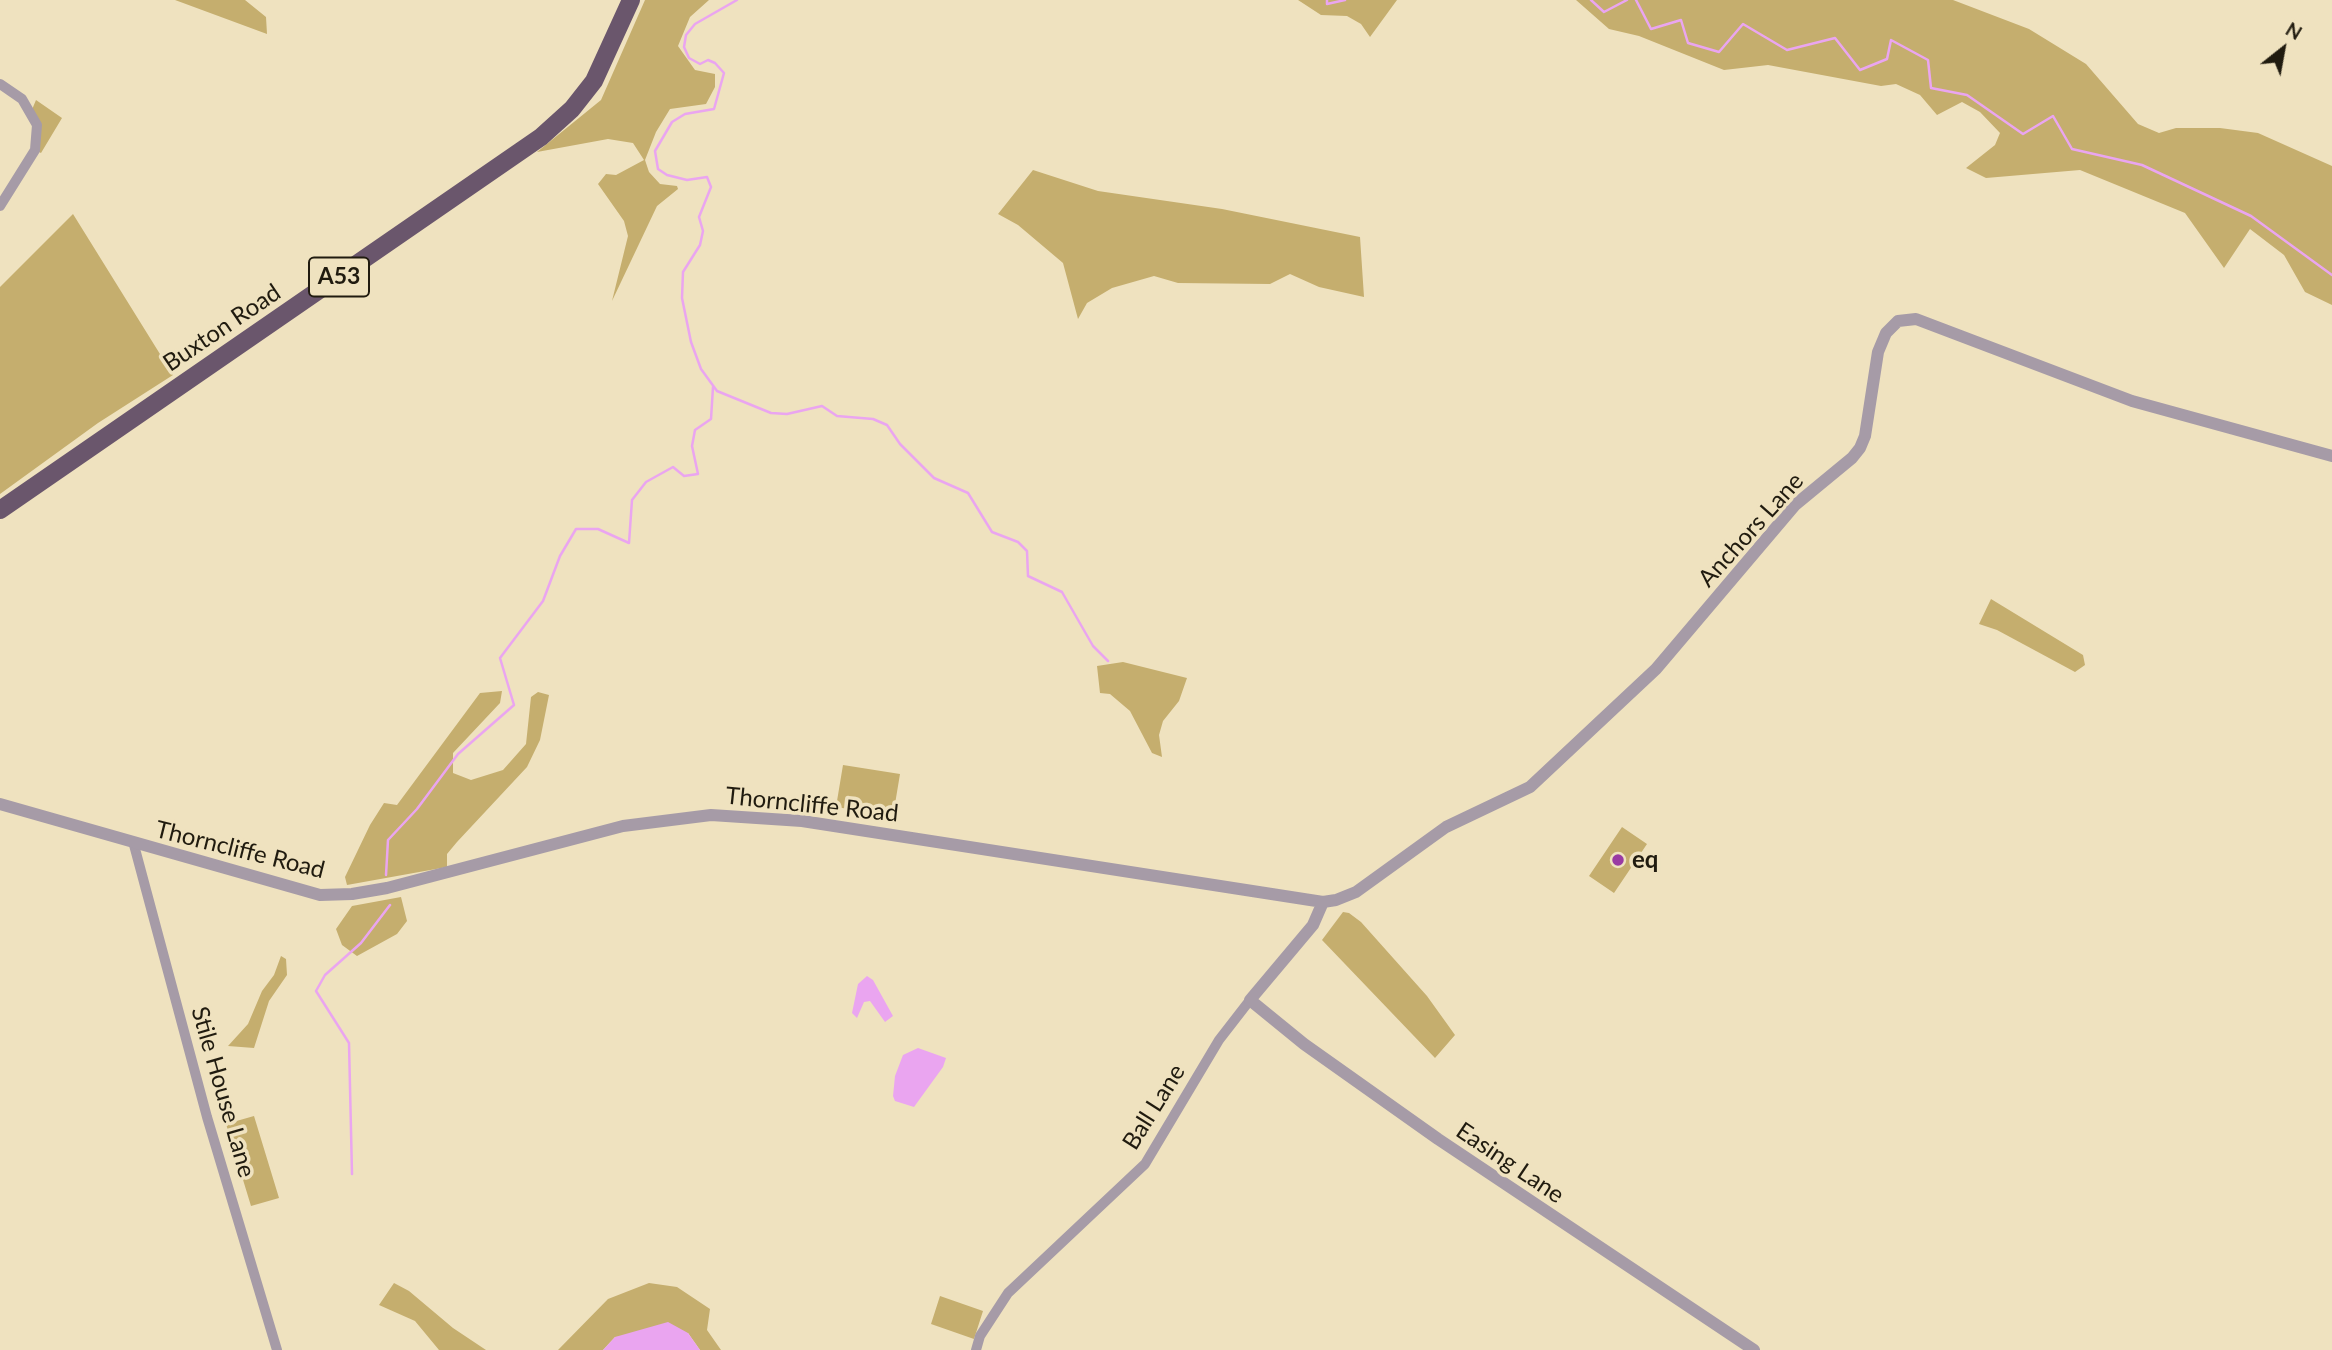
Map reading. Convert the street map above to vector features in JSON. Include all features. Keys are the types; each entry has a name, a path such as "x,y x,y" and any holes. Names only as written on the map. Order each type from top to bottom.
{"highway":[{"name":"Buxton Road","path":"0,510 541,137 572,109 594,81 631,0"}],"street":[{"path":"0,84 23,99 37,125 37,141 29,164 0,206"},
{"name":"Anchors Lane","path":"1446,827 1530,787 1656,669 1801,498 1852,458 1865,436 1881,343 1898,321 1916,319 2132,401 2332,456"},
{"name":"Thorncliffe Road","path":"0,804 134,845 320,895 352,894 623,826 711,815 803,821 1323,902 1356,892 1446,827"},
{"name":"Stile House Lane","path":"134,845 207,1117 277,1350"},
{"name":"Ball Lane","path":"976,1350 981,1336 1008,1293 1144,1164 1219,1040 1313,925 1323,902"},
{"name":"Easing Lane","path":"1250,1000 1304,1044 1438,1139 1754,1350"}],"shaded area":[{"path":"175,0 245,0 266,17 267,34"},
{"path":"645,0 709,0 690,17 678,46 695,70 715,74 715,87 706,104 670,109 656,132 645,160 649,172 660,184 677,186 678,189 657,206 612,301 628,236 624,221 598,184 606,174 616,175 644,160 633,143 608,139 537,152 601,100"},
{"path":"1298,0 1397,0 1370,37 1361,24 1347,16 1321,15"},
{"path":"1576,0 1953,0 2029,29 2086,64 2138,124 2159,133 2176,128 2220,128 2258,133 2332,166 2332,305 2305,292 2284,255 2250,229 2224,268 2185,213 2080,170 1986,178 1966,168 1995,145 2000,133 1980,112 1962,102 1937,115 1920,95 1896,84 1881,86 1768,65 1724,70 1639,36 1609,29"},
{"path":"36,100 62,118 41,153 35,150 31,112"},
{"path":"1033,170 1098,191 1222,209 1360,237 1364,297 1319,287 1290,274 1270,284 1178,283 1154,276 1112,288 1087,303 1078,319 1063,263 1018,225 998,214"},
{"path":"73,214 173,375 98,423 0,494 0,287"},
{"path":"1991,599 2083,655 2085,665 2075,672 1997,630 1979,624"},
{"path":"1123,662 1187,678 1179,701 1163,721 1159,735 1162,757 1152,753 1130,711 1110,694 1100,693 1097,666"},
{"path":"502,691 500,703 453,753 453,773 471,780 503,770 526,744 531,697 538,692 549,695 540,740 527,767 447,854 447,867 347,885 345,877 370,825 384,803 397,805 480,693"},
{"path":"843,765 900,774 893,816 836,807"},
{"name":"eq","path":"1622,827 1647,844 1614,893 1589,876"},
{"path":"401,897 407,921 397,934 357,956 342,945 336,929 352,906"},
{"path":"1343,912 1361,922 1427,996 1455,1035 1435,1058 1322,940"},
{"path":"281,956 286,959 287,975 269,1001 254,1048 228,1046 248,1024"},
{"path":"867,976 873,980 893,1016 885,1022 870,1001 864,1002 857,1018 852,1013 858,984"},
{"path":"918,1048 946,1058 943,1067 914,1107 895,1101 893,1096 895,1076 903,1055"},
{"path":"254,1116 279,1198 251,1206 226,1124"},
{"path":"394,1283 409,1291 453,1328 486,1350 439,1350 415,1321 379,1305"},
{"path":"649,1283 677,1287 710,1309 707,1330 721,1350 700,1350 688,1333 615,1337 603,1350 558,1350 608,1299"},
{"path":"940,1296 983,1311 974,1339 931,1324"},
{"path":"668,1322 688,1333 700,1350 603,1350 615,1337"}],"waterway":[{"path":"737,0 695,24 686,35 684,47 689,58 700,64 708,60 724,73 714,109 685,114 672,122 655,151 658,169 667,175 687,180 707,177 711,187 699,217 703,231 700,245 683,272 682,298 691,342 701,369 717,391 771,413 787,414 822,406 837,416 873,419 887,425 900,444 934,478 968,493 992,532 1018,542 1027,551 1028,576 1062,592 1093,646 1108,661"},
{"path":"1327,0 1327,4 1345,0"},
{"path":"1591,0 1604,12 1627,0"},
{"path":"1636,0 1651,29 1681,20 1688,43 1719,52 1743,24 1787,50 1835,38 1860,70 1887,59 1891,40 1928,60 1931,88 1967,95 2023,134 2053,116 2072,149 2142,165 2251,216 2332,275"},
{"path":"386,875 388,840 417,809 458,754 514,705 500,658 543,601 560,556 576,529 598,529 629,543 632,500 646,482 673,467 684,476 698,474 692,446 695,430 711,419 713,387"},
{"path":"352,1174 349,1043 316,991 325,975 361,943 390,905"}],"place":[{"name":"eq","path":"1618,860"}]}
